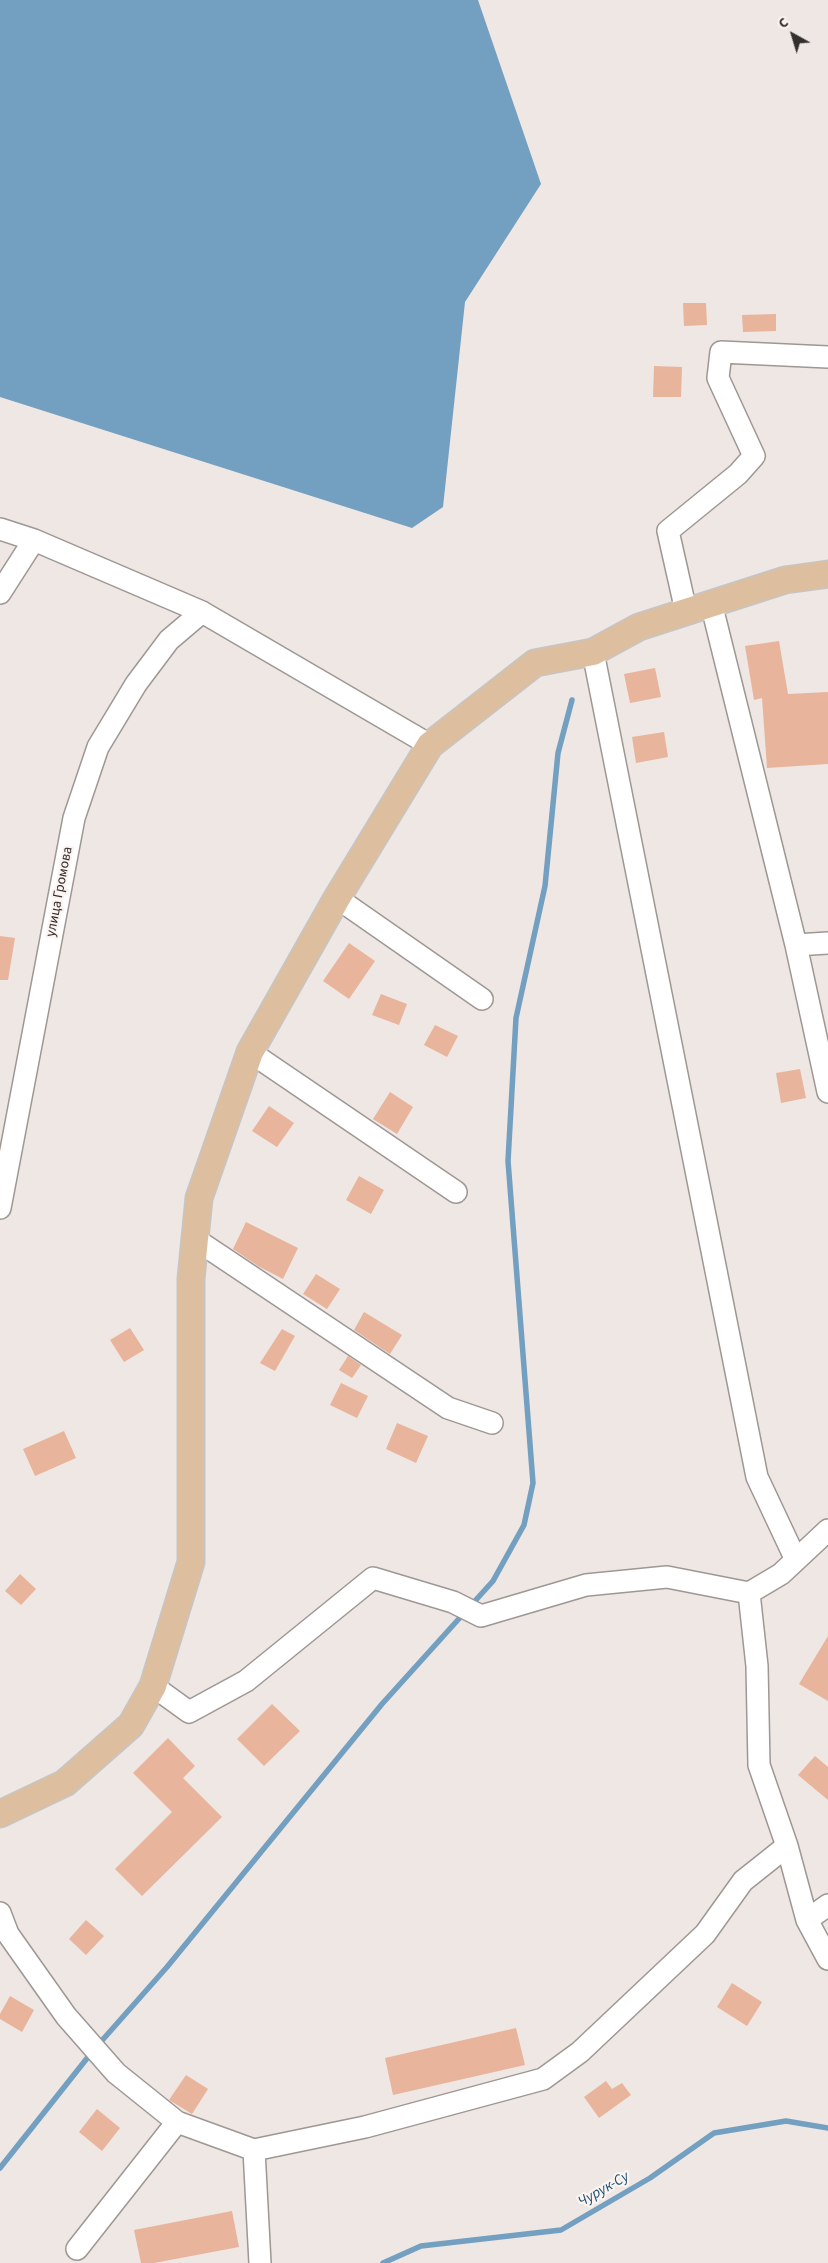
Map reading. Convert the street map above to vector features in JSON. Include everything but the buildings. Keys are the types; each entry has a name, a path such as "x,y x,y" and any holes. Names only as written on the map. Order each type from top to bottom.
{"main road":[{"path":"0,1814 65,1782 131,1725 153,1686 191,1562 191,1279 199,1198 250,1052 337,898 430,746 535,663 593,652 639,627 785,580 828,574"}],"street":[{"path":"686,611 668,531 738,474 754,456 718,378 721,352 828,358"},
{"path":"0,529 34,540 202,612 430,746"},
{"path":"0,593 34,540"},
{"path":"711,604 796,945 828,1092"},
{"name":"улица Громова","path":"0,1208 74,818 98,747 136,684 169,640 202,612"},
{"path":"593,652 757,1476 796,1560"},
{"path":"337,898 482,999"},
{"path":"796,945 828,943"},
{"path":"250,1052 456,1192"},
{"path":"195,1239 448,1408 492,1423"},
{"path":"153,1686 189,1712 246,1681 373,1578 453,1602 481,1616 586,1585 667,1577 748,1593 781,1574 828,1530"},
{"path":"748,1593 757,1666 759,1765 787,1846 807,1920 828,1959"},
{"path":"0,1913 8,1934 66,2016 116,2074 177,2122 254,2150 364,2127 543,2079 580,2052 706,1934 743,1881 787,1846"},
{"path":"807,1920 828,1905"},
{"path":"0,1954 8,1934"},
{"path":"77,2249 177,2122"},
{"path":"254,2150 260,2263"}],"water":[{"path":"0,0 478,0 541,184 465,302 443,507 412,528 0,397"}],"waterway":[{"path":"98,2045 167,1967 382,1704 493,1581 524,1525 533,1483 508,1161 516,1018 545,886 558,753 572,700"},
{"path":"0,2168 92,2052"},
{"name":"Чурук-Су","path":"383,2263 421,2246 561,2230 650,2178 714,2133 786,2121 828,2128"}]}
